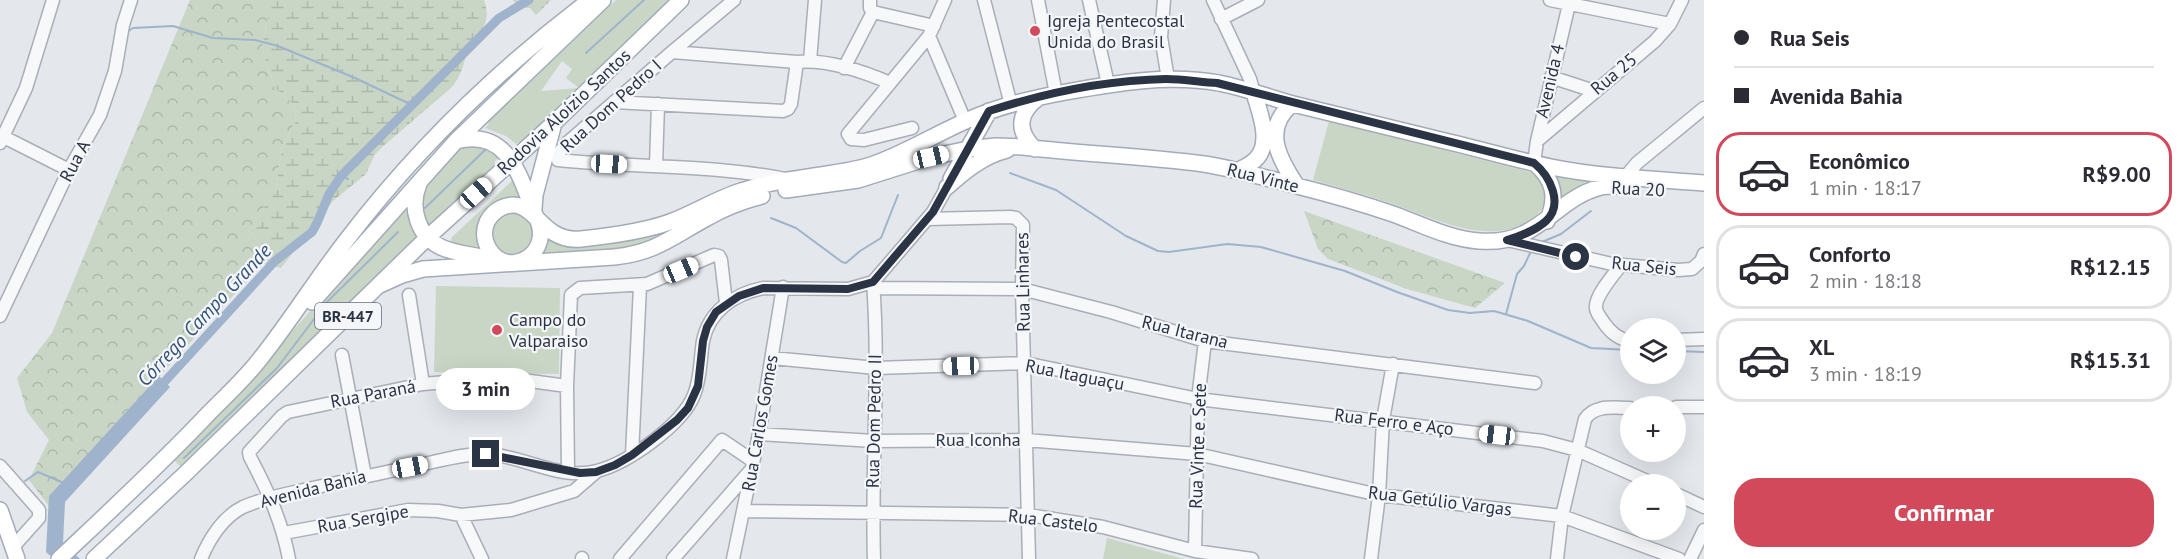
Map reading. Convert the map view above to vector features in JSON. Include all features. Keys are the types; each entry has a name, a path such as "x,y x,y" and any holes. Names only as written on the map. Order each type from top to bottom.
{"main road":[{"name":"BR-447","path":"59,559 169,455 256,364 345,242 440,130 481,89 590,0"},
{"path":"256,364 456,141 603,0"},
{"name":"Rodovia Aloízio Santos","path":"94,559 186,473 428,237 554,123 681,0"},
{"path":"509,262 494,255 486,244 484,232 492,214 502,207 515,205 527,209 553,232 572,239 633,231 671,221 723,197 789,180 845,172 868,166 989,111 1038,98 1108,84 1168,79 1217,83 1292,104 1534,163 1566,169 1704,183"},
{"path":"1237,171 1257,159 1263,144 1262,122 1254,93"},
{"path":"947,187 964,172 985,159 1003,151 1029,148 1022,130 1022,118 1027,106 1038,98"},
{"path":"1292,104 1280,117 1275,134 1280,159 1297,186"},
{"path":"947,187 989,111"},
{"path":"536,218 535,195 554,123"},
{"path":"380,285 423,269 509,262 529,257 538,248 541,229 512,160 503,149 488,141 477,138 456,141"},
{"name":"Rua Vinte","path":"509,262 614,257 637,253 670,241 708,217 749,200 776,192 858,180 931,157 996,146 1192,163 1237,171 1378,209 1456,237 1481,241 1507,240 1525,234 1547,220"},
{"path":"931,157 945,170 947,187"},
{"path":"1534,163 1543,170 1553,189 1554,200 1547,220"},
{"path":"420,181 414,206 418,223 428,237 445,249 509,262"},
{"name":"Rua 20","path":"1547,220 1574,200 1607,186 1704,193"},
{"path":"0,510 15,553"}],"street":[{"path":"53,0 26,88 1,138 69,170"},
{"name":"Rua A","path":"0,316 69,170 100,115 115,71 123,25 131,0"},
{"path":"672,52 734,0"},
{"path":"614,102 783,111 788,109 803,62 815,0"},
{"path":"912,128 864,140 848,137 849,130 931,31 945,0"},
{"path":"984,0 1011,105"},
{"path":"1038,0 1056,94"},
{"path":"1089,0 1108,84"},
{"path":"1164,0 1161,37 1168,79"},
{"path":"1213,0 1250,79 1254,93"},
{"path":"1221,19 1258,0"},
{"path":"1550,0 1670,24"},
{"path":"1571,4 1586,0"},
{"name":"Rua 25","path":"1537,141 1654,41 1670,24 1682,0"},
{"name":"Avenida 4","path":"1534,163 1551,77 1571,4"},
{"path":"844,68 872,6 931,31 964,122"},
{"name":"Rua Dom Pedro I","path":"656,166 558,160 557,158 567,143 672,52 803,62 844,68 890,83"},
{"path":"1551,77 1594,91"},
{"path":"658,104 656,166 725,170 789,180"},
{"path":"1626,176 1636,163 1704,108"},
{"path":"632,455 677,420 688,408 698,386 703,341 707,327 716,312 726,303 752,290 783,287 825,290 873,285 927,219 947,187"},
{"name":"Rua Linhares","path":"927,219 1010,217 1020,221 1023,225 1022,289 1029,559"},
{"name":"Rua Seis","path":"1507,240 1576,257 1621,265 1678,270 1698,271 1704,254"},
{"path":"576,477 567,386 571,295 580,288 640,286 714,255 719,256 721,260 726,303"},
{"path":"1620,338 1610,332 1597,312 1596,306 1598,298 1621,265"},
{"name":"Rua Itarana","path":"873,285 1022,289 1111,312 1205,341 1535,383"},
{"name":"Rua Dom Pedro II","path":"873,285 876,368 874,559"},
{"path":"632,455 640,286"},
{"name":"Rua Carlos Gomes","path":"733,559 759,434 783,287"},
{"path":"408,295 423,384"},
{"path":"1686,340 1704,339"},
{"name":"Rua Vinte e Sete","path":"1195,551 1198,399 1205,341"},
{"path":"342,355 365,476"},
{"name":"Rua Itaguaçu","path":"772,358 876,368 1025,363 1198,399"},
{"path":"1371,559 1379,495 1383,420 1393,364"},
{"name":"Rua Paraná","path":"272,498 249,452 288,412 423,384 481,379 530,381 567,386"},
{"name":"Rua Ferro e Aço","path":"1198,399 1543,441 1577,450 1631,474"},
{"path":"1686,407 1704,407"},
{"path":"1557,559 1562,516 1585,419 1590,412 1599,408 1620,408"},
{"name":"Rua Iconha","path":"759,434 874,441 1026,440 1197,454"},
{"path":"620,559 722,440 752,466 673,559"},
{"name":"Avenida Bahia","path":"201,559 214,534 226,520 242,508 272,498 365,476 474,454 486,454 576,477"},
{"name":"Rua Getúlio Vargas","path":"1197,454 1379,495 1562,516 1679,559"},
{"name":"Rua Sergipe","path":"284,533 408,510 438,511 461,515 511,510 574,491 576,477 615,465 632,455"},
{"path":"0,466 39,510 39,518 15,553"},
{"path":"272,498 284,533 289,559"},
{"path":"1686,499 1704,507"},
{"name":"Rua Castelo","path":"744,511 1029,515 1103,527 1221,557 1252,559"},
{"path":"461,515 482,559"},
{"path":"1690,559 1704,530"}],"green space":[{"path":"190,0 268,0 262,50 275,88 294,105 296,120 282,149 275,194 257,215 249,231 264,248 264,264 50,496 49,506 29,480 49,440 27,412 17,378 52,333"},
{"path":"268,0 484,0 486,10 485,25 469,50 452,87 381,148 374,156 366,174 333,201 281,268 264,264 264,248 249,231 257,215 275,194 282,149 296,120 294,105 275,88 262,50"},
{"path":"513,0 551,0 536,15 530,8 518,8"},
{"path":"616,0 674,0 521,144 519,142 516,144 506,136 485,128 489,124 487,122","holes":["562,61 572,69 566,78 579,88 541,91"]},
{"path":"1329,121 1530,172 1543,187 1545,199 1543,206 1532,219 1512,228 1494,231 1475,230 1438,221 1375,198 1313,180"},
{"path":"465,146 492,146 499,158 494,162 496,166 432,226 425,224 419,208 422,188 456,151"},
{"path":"1556,176 1591,179 1562,197"},
{"path":"513,180 519,195 478,231 480,250 450,244 452,237"},
{"path":"770,190 644,248 539,255 548,237 567,242"},
{"path":"402,209 406,210 411,227 419,238 182,468 173,459 269,357"},
{"path":"1304,211 1505,283 1475,308 1407,289 1328,259 1318,249"},
{"path":"513,212 528,219 535,234 528,249 513,256 498,249 491,234 498,219"},
{"name":"Campo do Valparaiso","path":"436,286 560,288 559,374 434,372"},
{"path":"1107,538 1184,559 1103,559"}],"water":[{"path":"159,376 170,387 65,502 63,543 80,559 54,559 46,552 49,496"}],"waterway":[{"name":"Córrego Campo Grande","path":"157,390 275,261 312,232 329,194 341,176 499,18 529,0"},
{"path":"586,53 644,0"},
{"path":"127,32 133,28 173,26 213,38 255,40 278,46 412,105"},
{"path":"425,208 486,149"},
{"path":"1010,173 1056,190 1126,236 1158,251 1169,252 1227,244 1261,247 1345,271 1448,310 1470,313 1494,311 1528,321 1591,348 1620,349"},
{"name":"Córrego Campo Grande","path":"341,176 348,179"},
{"path":"771,218 796,228 846,263 881,238 898,195"},
{"path":"1542,242 1561,234 1591,211"},
{"path":"184,458 277,368 327,302 398,232"},
{"path":"1506,314 1517,274 1524,266 1531,251"},
{"path":"1686,351 1704,352"},
{"path":"25,481 38,472 64,483"}],"place":[{"name":"Igreja Pentecostal Unida do Brasil","path":"1035,31"},
{"name":"Campo do Valparaiso","path":"497,330"}],"route":[{"path":"486,454 568,472 585,473 596,472 615,465 632,455 677,420 688,408 698,386 703,341 707,327 716,312 726,303 749,291 763,288 848,289 873,282 933,212 989,111 1038,98 1108,84 1168,79 1217,83 1292,104 1534,163 1543,170 1553,189 1552,211 1547,220 1538,226 1525,234 1507,240 1576,257"}]}
